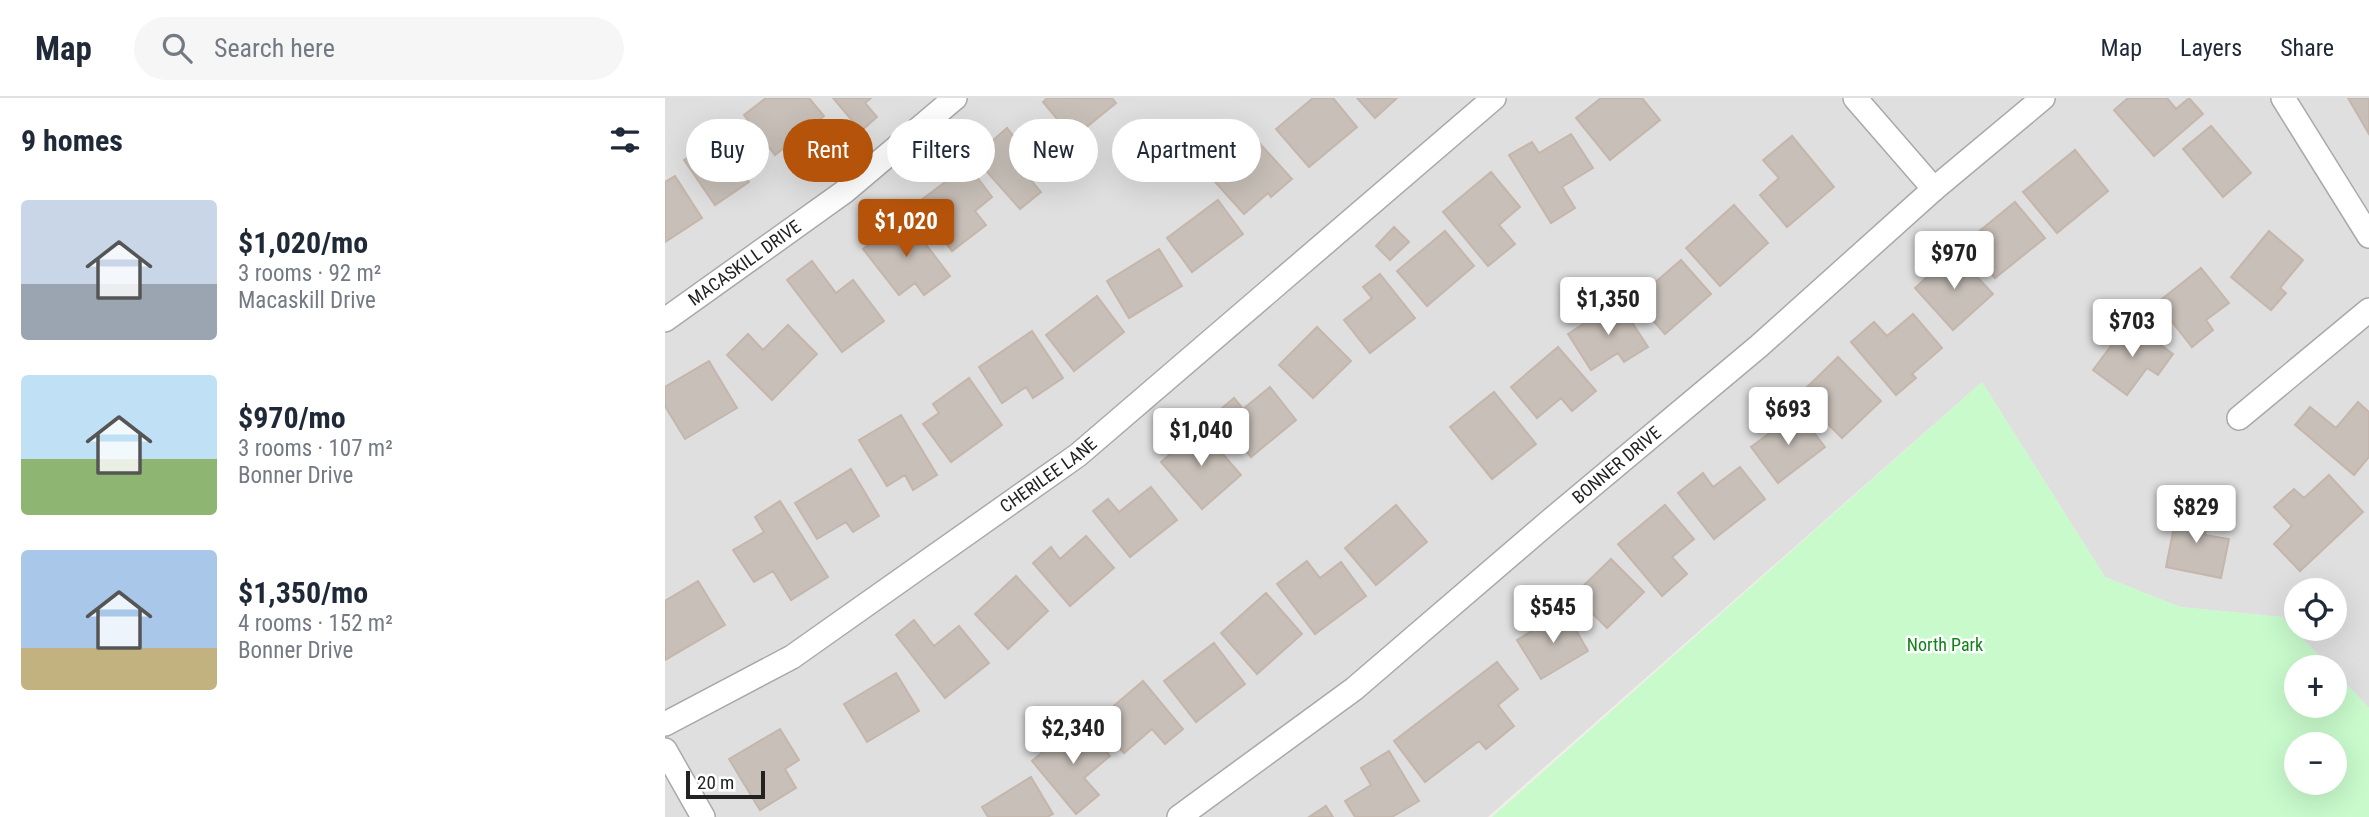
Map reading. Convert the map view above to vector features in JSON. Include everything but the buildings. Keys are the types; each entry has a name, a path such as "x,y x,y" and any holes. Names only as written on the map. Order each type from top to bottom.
{"street":[{"name":"MACASKILL DRIVE","path":"665,320 844,192 955,98"},
{"name":"CHERILEE LANE","path":"665,724 792,657 1078,455 1495,98"},
{"path":"1855,98 1934,189"},
{"name":"BONNER DRIVE","path":"1179,817 1354,689 1759,346 1934,189 2043,98"},
{"path":"2283,98 2369,236"},
{"path":"2239,418 2369,310"},
{"path":"665,750 703,817"}],"shaded area":[{"path":"665,98 2369,98 2369,708 2347,685 2347,655 2318,655 2305,641 2347,641 2347,578 2284,578 2284,619 2180,607 2105,577 1982,382 1488,817 665,817"}],"green space":[{"name":"North Park","path":"1982,382 2105,577 2180,607 2282,617 2284,641 2305,641 2318,655 2284,655 2284,718 2347,718 2347,685 2369,708 2369,817 1492,817"}]}
